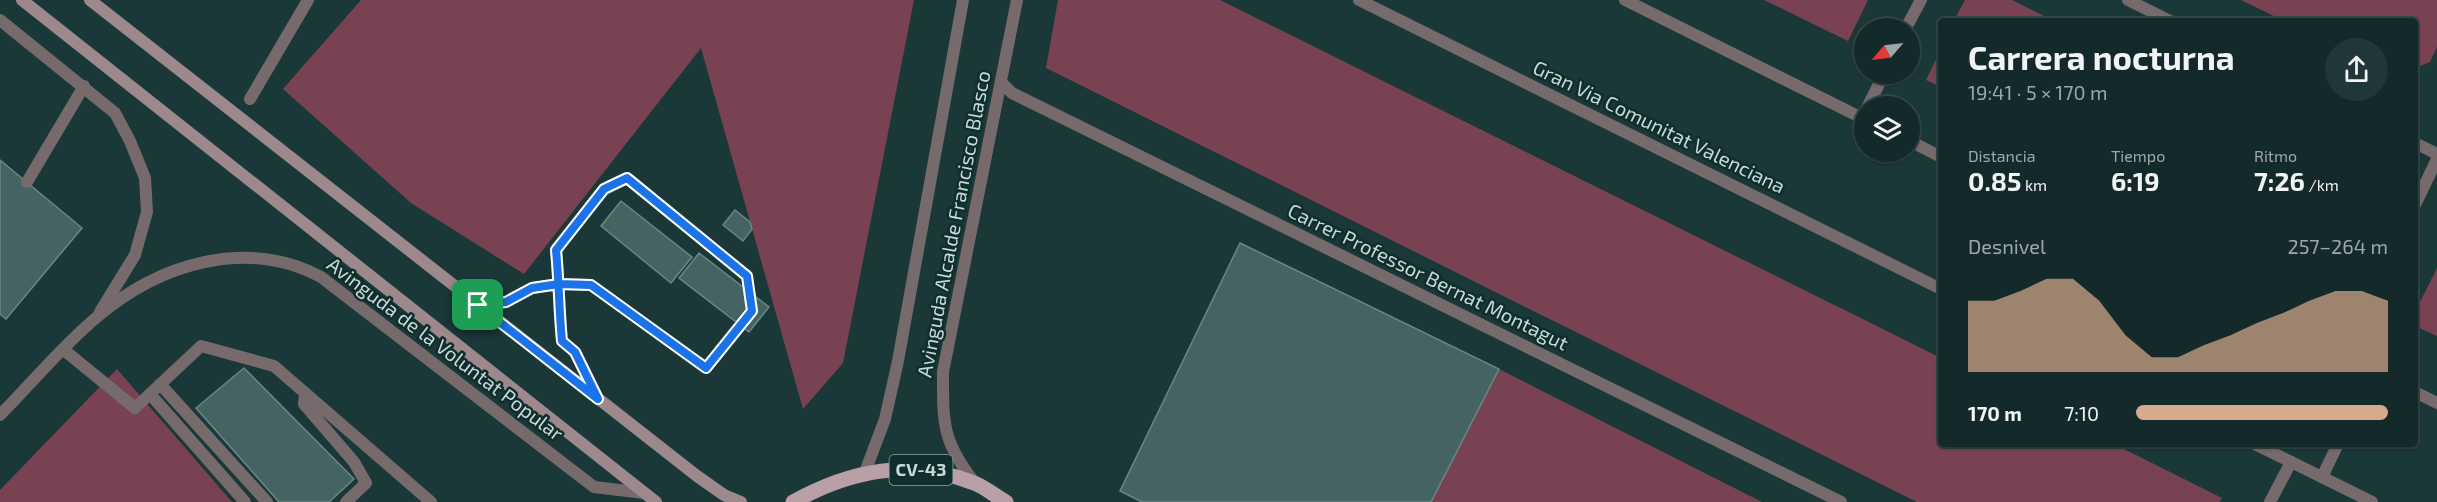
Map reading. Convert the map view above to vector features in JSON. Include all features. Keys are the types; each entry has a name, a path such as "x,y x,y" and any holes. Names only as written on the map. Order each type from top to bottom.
{"main road":[{"name":"Avinguda de la Voluntat Popular","path":"22,0 656,502"},
{"path":"90,0 697,476 724,495 741,502"},
{"name":"CV-43","path":"793,502 827,484 865,472 920,470 975,483 1005,502"}],"street":[{"path":"250,99 308,0"},
{"name":"Avinguda Alcalde Francisco Blasco","path":"865,472 885,419 898,361 963,0"},
{"name":"Avinguda Alcalde Francisco Blasco","path":"975,483 957,460 943,424 943,372 1017,0"},
{"name":"Gran Via Comunitat Valenciana","path":"1359,0 1938,288"},
{"path":"1625,0 1854,109"},
{"path":"1911,18 1920,0"},
{"path":"2128,0 2164,18"},
{"path":"0,20 84,86 115,114 130,141 145,178 147,212 135,255 97,317 1,410"},
{"name":"Carrer Professor Bernat Montagut","path":"1000,82 1022,98 1841,502"},
{"path":"27,182 84,86"},
{"path":"2418,145 2437,157 2418,198"},
{"path":"1920,146 1938,155"},
{"path":"478,305 506,302 532,288 559,284 591,285 706,368 752,311 747,276 627,178 604,189 556,250 559,284 562,341 575,352 598,399"},
{"name":"Avinguda de la Voluntat Popular","path":"97,317 160,275 192,264 226,257 267,258 299,265 321,277 594,487 644,493"},
{"path":"64,350 135,408 201,346 274,366 423,500"},
{"path":"160,384 267,502"},
{"path":"305,393 304,404 354,462 366,483 346,502"},
{"path":"2418,393 2437,402"},
{"path":"150,394 245,502"},
{"path":"2261,447 2372,502"},
{"path":"2322,477 2337,447"},
{"path":"2270,502 2291,462"}],"shaded area":[{"path":"361,0 914,0 843,363 803,409 701,48 524,274 411,203 283,89"},
{"path":"1058,0 1220,0 1938,357 1938,447 2120,447 2222,498 2220,502 1917,502 1046,68"},
{"path":"1764,0 1868,0 1859,18 1854,18 1854,29 1848,41"},
{"path":"1965,0 2012,0 2048,18 1956,18"},
{"path":"2241,0 2437,0 2437,47 2430,62 2418,67 2418,18 2278,18"},
{"path":"1938,55 1938,86 1926,80"},
{"path":"2437,268 2437,336 2418,327 2418,306"},
{"path":"117,369 232,502 0,502 0,490"},
{"path":"1499,369 1762,502 1431,502"}],"building":[{"path":"0,160 82,228 6,319 0,314"},
{"path":"621,201 692,257 671,283 601,226"},
{"path":"735,210 750,222 752,229 743,241 723,225"},
{"path":"1240,243 1499,369 1431,502 1142,502 1120,491"},
{"path":"699,253 769,307 749,332 679,278"},
{"path":"244,368 354,479 329,502 279,502 196,408"}],"route":[{"path":"478,305 506,302 532,288 559,284 591,285 706,368 752,311 747,276 627,178 604,189 556,250 559,284 562,341 575,352 598,399 478,305"}]}
